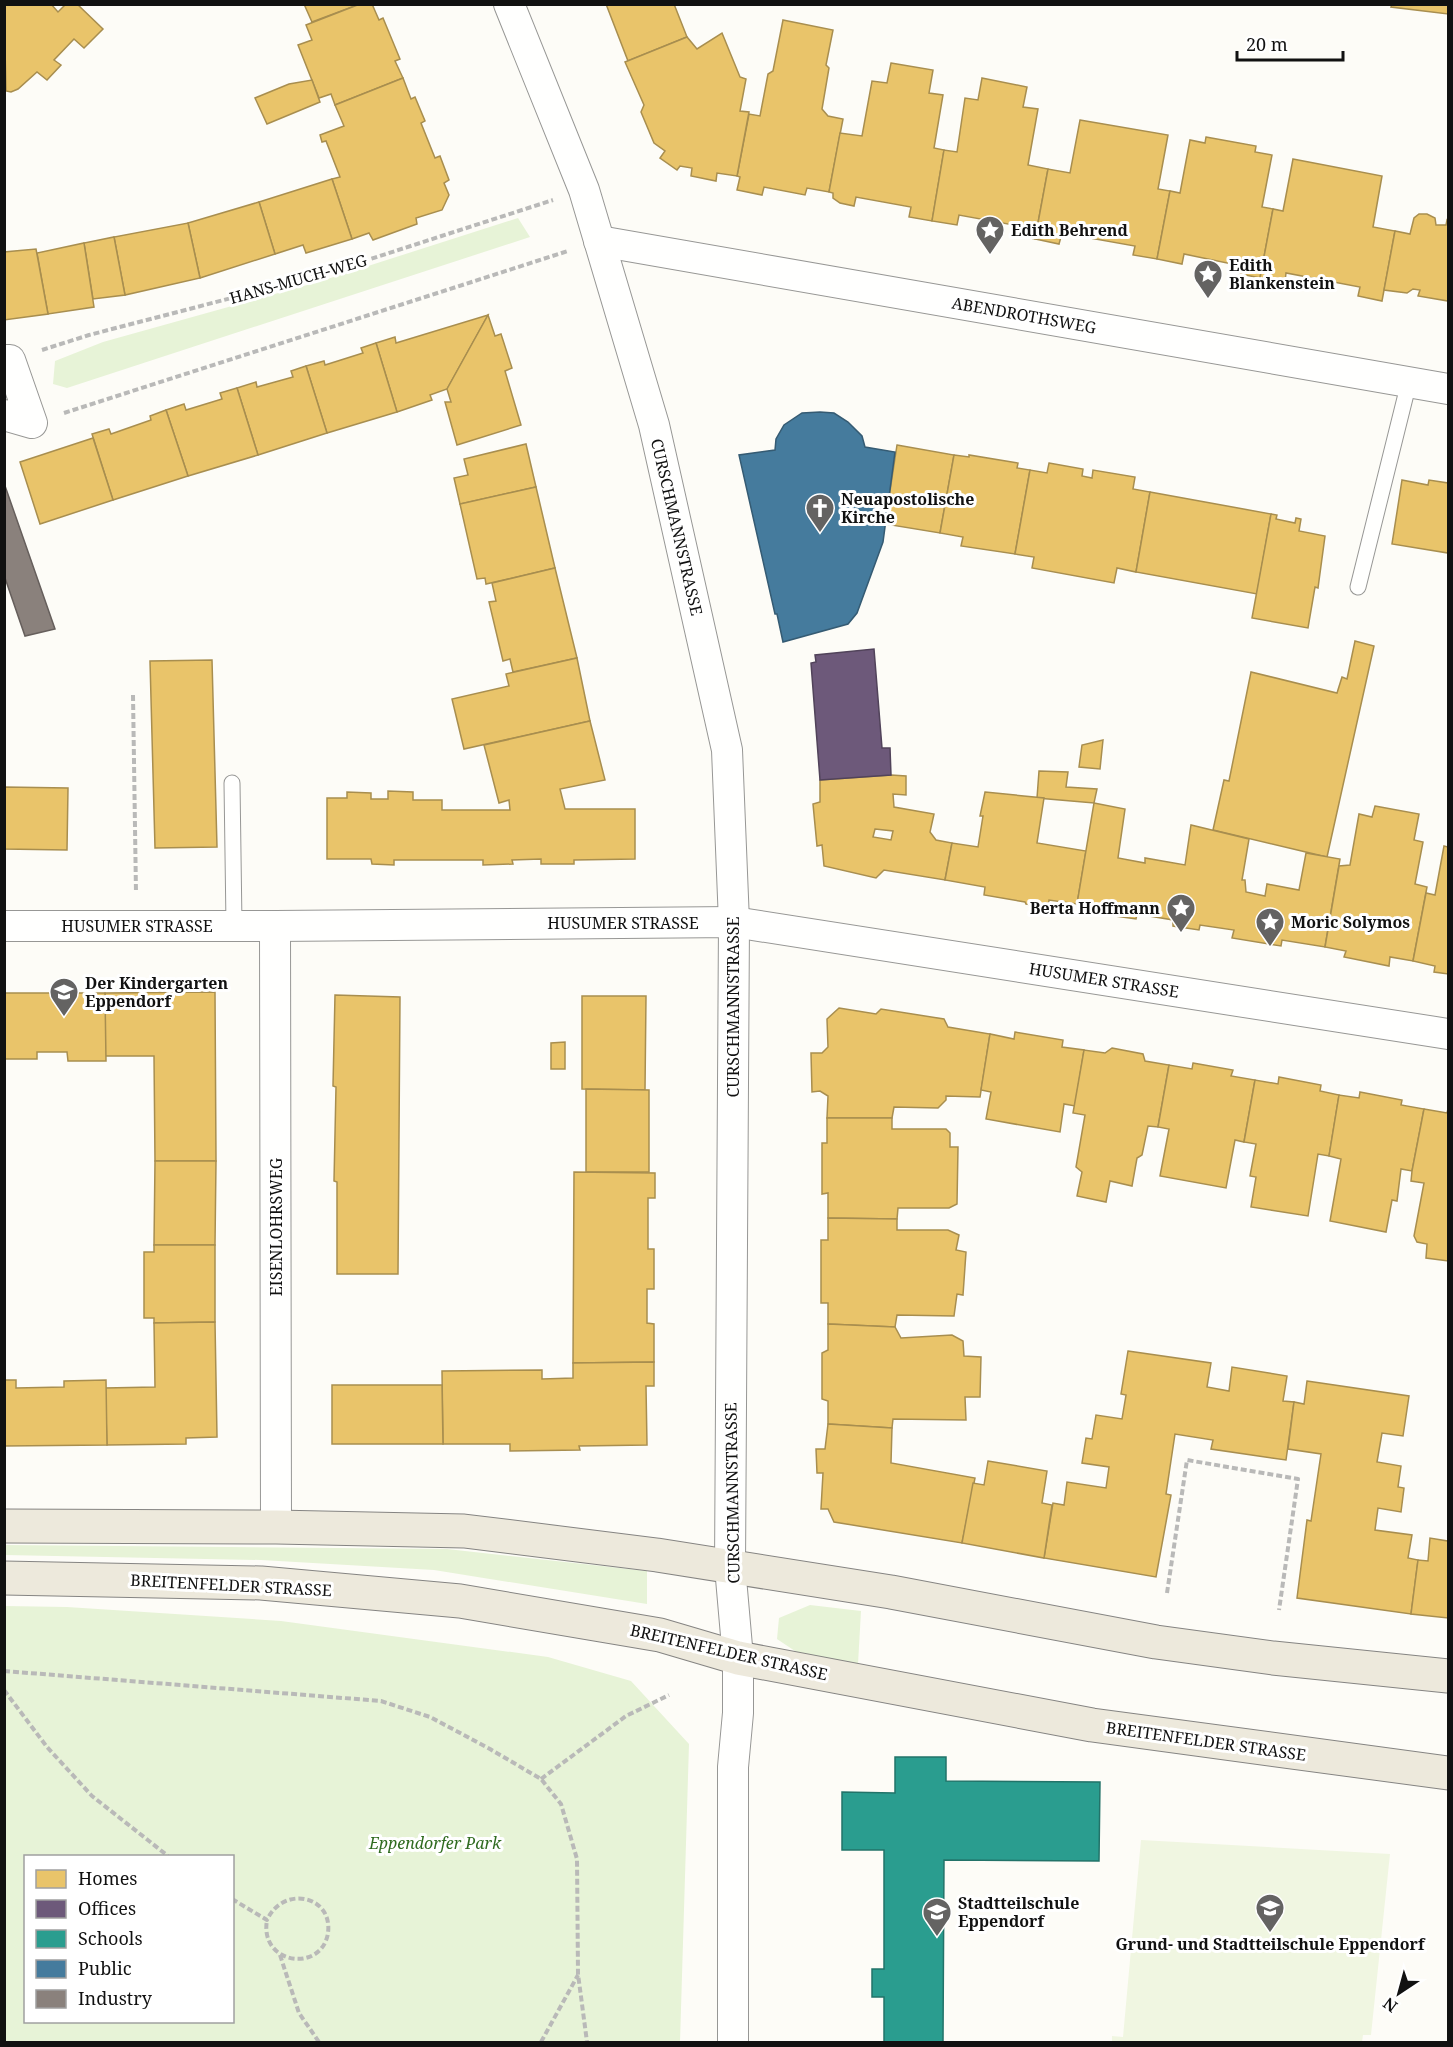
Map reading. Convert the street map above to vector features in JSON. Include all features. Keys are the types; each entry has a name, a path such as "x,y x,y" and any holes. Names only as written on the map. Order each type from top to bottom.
{"main road":[{"path":"4,1526 276,1527 464,1532 657,1555 891,1592 1156,1642 1272,1658 1449,1676"},
{"name":"BREITENFELDER STRASSE","path":"4,1578 261,1583 460,1601 660,1635 738,1658 1092,1725 1449,1773"}],"street":[{"name":"CURSCHMANNSTRASSE","path":"509,4 584,190 654,425 727,750 734,922 730,1567 738,1658 738,1713 734,1767 733,2043"},
{"name":"ABENDROTHSWEG","path":"599,241 1449,389"},
{"path":"7,360 18,419"},
{"name":"HUSUMER STRASSE","path":"4,926 734,922 1449,1034"},
{"name":"EISENLOHRSWEG","path":"275,926 276,1527"}],"lane":[{"path":"1358,586 1410,382"},
{"path":"232,783 234,926"}],"path":[{"name":"HANS-MUCH-WEG","path":"7,360 89,335 324,274 584,190"},
{"path":"18,419 599,241"},
{"path":"133,695 137,925"},
{"path":"1167,1593 1187,1460 1298,1479 1279,1610"},
{"path":"4,1671 381,1701 430,1717 541,1779 561,1804 577,1859 579,1974 587,2043"},
{"path":"4,1690 47,1747 92,1796 166,1855"},
{"path":"541,1779 626,1716 669,1695"},
{"path":"280,1955 290,1959 301,1959 317,1952 322,1946 328,1932 326,1917 316,1904 309,1900 292,1898 276,1905 267,1920 266,1934 268,1942 280,1955 299,2013 319,2043"},
{"path":"234,1900 267,1920"},
{"path":"541,2043 579,1974"}],"green space":[{"path":"518,218 530,237 67,388 53,384 55,361 103,342 318,282"},
{"path":"5,1545 447,1549 647,1571 647,1604 434,1570 261,1560 5,1555"},
{"path":"810,1605 861,1611 858,1664 798,1653 777,1639 779,1618"},
{"name":"Eppendorfer Park","path":"5,1606 67,1607 281,1621 548,1657 631,1681 689,1744 680,2042 5,2042"},
{"path":"1141,1840 1390,1854 1371,2035 1363,2035 1362,2042 1112,2042 1112,2036 1123,2037"}],"building: Homes":[{"path":"4,4 51,4 58,12 66,4 77,4 103,29 84,48 74,39 54,60 61,65 47,80 37,72 18,89 11,92 6,91"},
{"path":"304,4 360,4 312,22"},
{"path":"360,4 372,4 379,20 383,18 400,59 395,61 403,78 335,105 331,94 319,98 298,45 312,40 306,25"},
{"path":"606,4 674,4 687,37 628,61"},
{"path":"1392,4 1448,4 1448,14 1391,7"},
{"path":"783,20 833,30 826,65 829,68 822,109 828,116 843,119 829,192 807,188 805,195 764,187 762,195 737,190 740,177 737,176 749,114 760,116 768,74 773,71"},
{"path":"722,33 740,77 746,79 740,111 749,112 737,176 717,173 716,181 691,176 692,168 680,166 677,170 660,158 665,151 654,143 641,112 644,105 625,62 687,37 697,49"},
{"path":"891,63 933,70 929,93 943,95 934,148 944,150 932,221 909,217 911,207 856,197 854,206 840,203 833,198 833,193 829,192 840,133 862,136 872,81 887,83"},
{"path":"403,78 411,99 415,97 425,121 421,123 435,158 440,156 449,180 444,183 449,195 442,210 416,218 417,224 373,240 369,233 352,239 332,179 340,177 326,141 322,142 320,135 344,126 335,105"},
{"path":"982,78 1027,87 1023,107 1038,109 1028,165 1048,169 1035,239 1013,235 1014,225 959,215 957,225 932,221 944,150 957,152 965,98 978,100"},
{"path":"312,80 320,102 267,124 255,98 289,84"},
{"path":"1080,120 1168,135 1158,189 1170,191 1157,259 1133,255 1135,246 1062,233 1059,244 1035,239 1048,169 1070,173"},
{"path":"1206,137 1256,146 1255,152 1272,155 1262,207 1273,209 1260,278 1236,273 1237,265 1184,254 1182,264 1157,259 1170,191 1180,193 1190,140 1205,143"},
{"path":"1293,159 1382,176 1373,227 1395,231 1382,301 1358,296 1360,287 1286,273 1285,282 1260,278 1273,209 1283,211"},
{"path":"332,179 352,239 306,253 303,245 275,254 259,202"},
{"path":"259,202 275,254 200,278 188,223"},
{"path":"1419,214 1427,214 1435,218 1436,225 1446,225 1448,221 1448,301 1418,296 1420,290 1413,289 1407,293 1384,290 1395,231 1410,234 1414,218"},
{"path":"188,223 200,278 125,295 114,237"},
{"path":"114,237 125,295 93,299 84,243"},
{"path":"84,243 94,307 48,314 37,253"},
{"path":"36,249 48,314 4,320 4,252"},
{"path":"488,315 447,389 430,395 432,400 397,412 376,343 395,337 396,343"},
{"path":"488,315 495,336 501,334 512,368 505,371 521,425 457,445 445,402 451,402 447,389"},
{"path":"376,343 397,412 327,433 306,366 324,361 325,365 363,353 361,348"},
{"path":"306,366 327,433 258,455 237,388 256,382 257,387 293,377 291,371"},
{"path":"237,388 258,455 188,476 166,410 184,404 186,410 222,399 220,393"},
{"path":"166,410 188,476 113,500 92,434 109,429 111,434 151,420 150,416"},
{"path":"93,438 113,500 40,524 20,462"},
{"path":"526,444 536,487 460,504 454,478 468,475 464,459"},
{"path":"897,445 954,455 940,533 885,524"},
{"path":"954,455 969,457 969,455 1018,463 1017,468 1030,470 1015,554 961,546 963,537 940,533"},
{"path":"1049,463 1083,469 1082,476 1092,478 1093,470 1135,477 1133,489 1150,492 1136,572 1117,568 1114,583 1032,568 1034,557 1015,554 1030,470 1047,473"},
{"path":"1402,480 1428,485 1429,480 1448,483 1448,553 1392,544"},
{"path":"536,487 555,568 486,584 485,578 477,579 460,504"},
{"path":"1150,492 1271,514 1257,594 1136,572"},
{"path":"1271,514 1277,515 1276,519 1295,523 1296,518 1301,519 1299,531 1325,536 1318,588 1315,587 1308,628 1252,618"},
{"path":"555,568 577,658 513,672 510,659 503,661 489,602 496,601 492,583"},
{"path":"1355,641 1374,646 1327,857 1213,830 1224,780 1229,781 1251,672 1337,693 1342,677 1347,679"},
{"path":"577,658 590,721 464,749 452,699 509,686 506,674"},
{"path":"212,660 217,847 155,848 150,661"},
{"path":"590,721 605,780 560,789 565,809 635,809 635,859 574,860 574,864 541,864 541,859 512,860 513,864 483,865 483,860 394,860 394,865 372,864 371,859 327,859 327,798 347,798 347,792 371,793 371,799 388,799 388,791 413,792 413,800 442,800 442,810 510,810 509,800 499,803 484,745"},
{"path":"1103,740 1100,769 1079,767 1082,745"},
{"path":"1039,771 1068,772 1066,787 1097,789 1094,803 1037,798"},
{"path":"906,776 906,795 893,794 894,807 934,814 930,832 936,840 952,843 945,880 884,870 876,878 824,866 822,845 817,846 813,804 820,802 820,780","holes":["875,829 893,831 891,840 873,837"]},
{"path":"4,787 68,788 67,850 4,849"},
{"path":"985,792 1044,798 1037,843 1086,851 1077,904 1049,900 1048,907 1026,904 984,895 985,887 945,880 952,843 978,847 983,816 980,816"},
{"path":"1094,803 1125,809 1118,858 1145,863 1145,858 1185,865 1191,825 1249,839 1242,880 1245,880 1246,892 1265,896 1267,884 1299,890 1306,853 1340,859 1325,947 1282,940 1281,946 1232,938 1234,930 1200,925 1199,930 1173,926 1173,920 1137,914 1136,919 1094,913 1095,907 1077,904"},
{"path":"1375,806 1419,814 1414,840 1423,842 1415,884 1427,887 1413,961 1390,957 1389,966 1344,957 1346,951 1325,947 1339,866 1350,865 1359,814 1372,817"},
{"path":"1444,846 1448,847 1448,974 1434,972 1435,966 1413,961 1426,893 1435,895"},
{"path":"215,992 216,1161 155,1161 154,1056 105,1056 105,993"},
{"path":"4,993 105,993 106,1061 68,1061 67,1052 37,1052 37,1059 4,1059"},
{"path":"335,995 400,997 398,1274 337,1274 337,1182 334,1181 336,1087 333,1086"},
{"path":"582,996 646,996 645,1090 582,1089"},
{"path":"839,1008 876,1014 881,1009 944,1019 948,1027 990,1034 980,1097 946,1096 946,1100 938,1108 894,1107 892,1118 827,1118 828,1096 820,1091 812,1092 811,1053 822,1053 828,1047 827,1019"},
{"path":"1015,1032 1063,1040 1062,1047 1084,1050 1075,1106 1064,1104 1060,1132 986,1119 991,1092 981,1090 990,1034 1014,1039"},
{"path":"565,1042 565,1069 551,1069 551,1043"},
{"path":"1112,1048 1143,1054 1145,1061 1169,1065 1158,1127 1148,1126 1142,1155 1137,1158 1132,1186 1110,1181 1106,1202 1077,1196 1082,1172 1076,1167 1085,1115 1073,1113 1084,1050 1105,1053"},
{"path":"1193,1063 1233,1070 1231,1076 1255,1080 1244,1142 1235,1140 1226,1188 1160,1176 1169,1129 1158,1127 1169,1065 1192,1069"},
{"path":"1279,1077 1321,1085 1320,1091 1339,1095 1329,1156 1318,1154 1308,1216 1251,1207 1256,1177 1250,1176 1256,1144 1244,1142 1255,1080 1278,1084"},
{"path":"586,1089 649,1090 649,1172 586,1172"},
{"path":"1360,1092 1402,1100 1401,1105 1424,1109 1412,1171 1401,1169 1397,1201 1392,1200 1386,1232 1330,1221 1341,1159 1329,1156 1339,1095 1359,1098"},
{"path":"1424,1109 1447,1113 1448,1109 1448,1261 1426,1258 1427,1244 1417,1242 1414,1236 1424,1183 1411,1181"},
{"path":"827,1118 892,1118 892,1129 946,1129 950,1133 950,1147 958,1147 957,1204 949,1208 898,1208 897,1219 828,1218 828,1193 822,1194 822,1143 827,1143"},
{"path":"155,1161 216,1161 215,1245 154,1245"},
{"path":"574,1172 655,1173 655,1198 648,1198 648,1249 654,1249 654,1289 647,1289 647,1323 654,1324 654,1362 573,1363"},
{"path":"828,1218 897,1219 897,1230 948,1230 959,1235 956,1250 966,1252 963,1295 957,1294 954,1316 897,1315 895,1327 828,1324 828,1303 821,1303 821,1240 828,1240"},
{"path":"154,1245 215,1245 215,1322 154,1323 154,1318 144,1318 144,1252 154,1252"},
{"path":"215,1322 217,1437 186,1438 186,1444 107,1445 105,1388 155,1387 154,1323"},
{"path":"828,1324 895,1327 901,1338 952,1335 963,1341 964,1356 981,1357 980,1397 965,1397 966,1420 893,1419 892,1428 828,1424 828,1401 822,1399 822,1353 828,1350"},
{"path":"1128,1351 1211,1363 1207,1387 1229,1391 1232,1367 1287,1376 1283,1401 1294,1402 1286,1460 1211,1449 1213,1440 1175,1434 1166,1494 1171,1495 1156,1577 1044,1558 1053,1503 1064,1505 1067,1482 1106,1488 1109,1467 1082,1463 1086,1438 1092,1439 1096,1415 1122,1419 1126,1395 1121,1394"},
{"path":"654,1362 654,1386 646,1386 647,1445 579,1446 580,1450 510,1451 510,1444 443,1444 442,1371 542,1370 542,1379 573,1378 573,1363"},
{"path":"4,1380 16,1380 16,1388 64,1387 64,1381 106,1380 107,1445 4,1446"},
{"path":"1307,1381 1409,1396 1403,1436 1382,1433 1377,1462 1401,1466 1398,1487 1404,1488 1401,1512 1378,1508 1375,1530 1412,1535 1408,1558 1418,1560 1411,1614 1297,1598 1307,1520 1311,1521 1321,1454 1288,1449 1294,1402 1304,1404"},
{"path":"332,1385 442,1385 443,1444 332,1444"},
{"path":"828,1424 892,1428 891,1463 975,1478 962,1543 834,1522 828,1509 821,1509 823,1473 817,1473 816,1449 825,1449"},
{"path":"988,1461 1047,1471 1042,1503 1052,1505 1044,1558 962,1543 973,1483 984,1485"},
{"path":"1430,1538 1448,1541 1448,1618 1411,1614 1418,1560 1428,1561"}],"building: Offices":[{"path":"874,649 882,748 890,748 891,775 820,780 811,663 816,662 815,655"}],"building: Schools":[{"path":"895,1757 946,1757 946,1781 1100,1782 1099,1861 944,1860 943,2042 884,2042 884,1997 872,1997 872,1969 884,1969 884,1850 842,1850 842,1792 895,1793"}],"building: Public":[{"name":"Neuapostolische Kirche","path":"802,413 834,413 848,422 862,436 865,447 895,452 883,542 857,613 848,624 783,642 739,455 775,450 776,439 784,425"}],"building: Industry":[{"path":"4,483 55,629 25,636 4,575"}],"place":[{"name":"Edith Behrend","path":"990,256"},
{"name":"Edith Blankenstein","path":"1208,300"},
{"name":"Neuapostolische Kirche","path":"820,534"},
{"name":"Berta Hoffmann","path":"1181,934"},
{"name":"Moric Solymos","path":"1270,948"},
{"name":"Der Kindergarten Eppendorf","path":"64,1018"},
{"name":"Grund- und Stadtteilschule Eppendorf","path":"1270,1934"},
{"name":"Stadtteilschule Eppendorf","path":"937,1938"}]}
